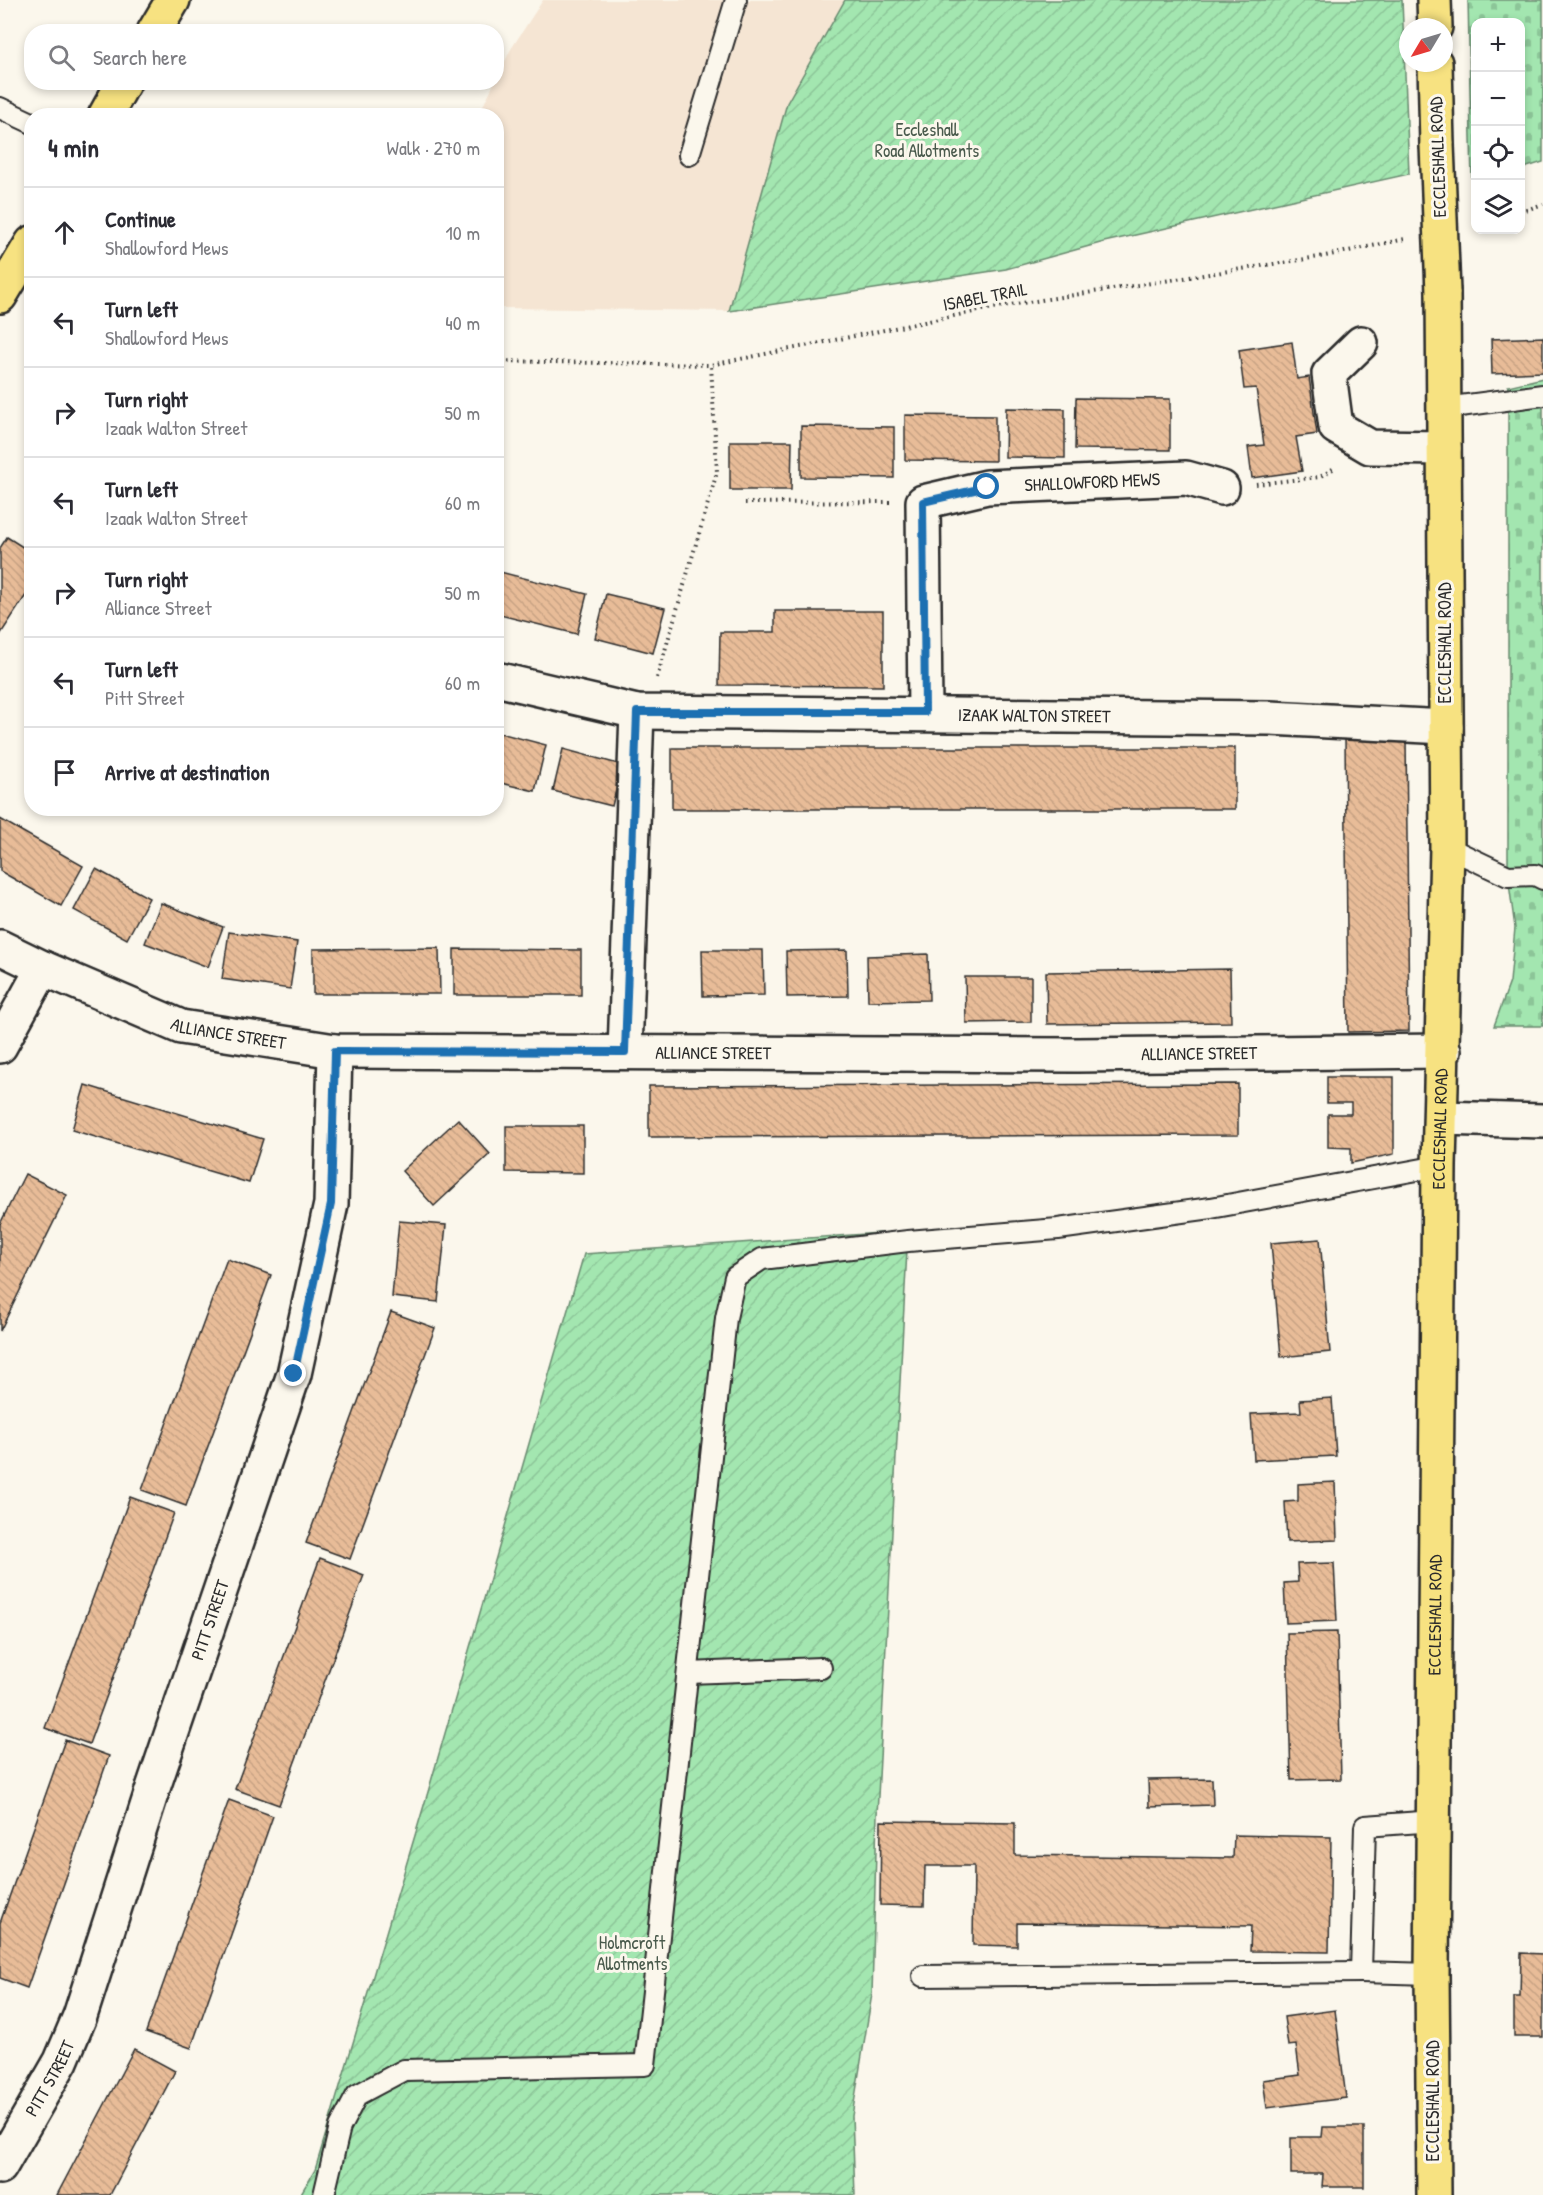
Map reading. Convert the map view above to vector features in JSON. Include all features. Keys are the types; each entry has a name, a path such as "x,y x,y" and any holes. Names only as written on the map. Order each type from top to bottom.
{"main road":[{"path":"1434,0 1435,18"},
{"path":"158,24 171,1"},
{"name":"ECCLESHALL ROAD","path":"1434,2195 1432,1974 1440,1166 1447,847 1445,408 1436,72"},
{"path":"109,108 120,90"},
{"path":"0,296 24,256"}],"street":[{"path":"1361,343 1329,374 1336,427 1370,447 1444,448"},
{"name":"SHALLOWFORD MEWS","path":"923,502 998,486 1186,478 1222,488"},
{"path":"923,502 925,712"},
{"name":"IZAAK WALTON STREET","path":"504,681 637,712 925,712 1270,718 1446,727"},
{"path":"625,1052 637,712"},
{"name":"ALLIANCE STREET","path":"0,947 43,968 181,1026 335,1051 1089,1055 1444,1051"},
{"path":"0,1046 43,968"},
{"name":"PITT STREET","path":"0,2167 61,2061 80,2016 153,1788 294,1374 331,1204 335,1051"},
{"path":"1442,1118 1543,1121"}],"lane":[{"path":"689,154 736,0"},
{"path":"0,108 24,119"},
{"path":"1445,408 1543,395"},
{"path":"1447,847 1508,876 1535,875 1543,879"},
{"path":"324,2195 340,2127 357,2095 404,2070 645,2065 726,1318 735,1277 762,1259 908,1241 1058,1229 1211,1208 1440,1166"},
{"path":"688,1673 821,1668"},
{"path":"1361,1972 1365,1826 1435,1821"},
{"path":"924,1976 1361,1972 1432,1974"}],"path":[{"path":"1525,211 1543,204"},
{"name":"ISABEL TRAIL","path":"504,361 711,365 1003,306 1325,256 1406,238"},
{"path":"637,712 655,686 717,472 711,365"},
{"path":"1222,488 1320,477 1370,447"},
{"path":"745,502 923,502"}],"shaded area":[{"path":"543,0 845,0 787,103 729,311 504,308 504,108 482,108 491,90 504,90 504,63"}],"green space":[{"name":"Eccleshall Road Allotments","path":"845,0 1402,0 1403,18 1399,18 1399,72 1405,72 1409,174 1104,242 1006,269 729,311 787,103"},
{"path":"1468,0 1543,0 1543,162 1525,168 1525,18 1471,18 1471,136"},
{"path":"1543,378 1543,1026 1494,1026 1510,982 1515,928 1508,876 1508,386"},
{"name":"Holmcroft Allotments","path":"908,1231 877,1815 872,1994 852,2116 855,2195 300,2195 315,2170 428,1792 584,1254"}],"building":[{"path":"1543,337 1543,372 1492,374 1491,339"},
{"path":"1292,342 1297,379 1309,377 1317,434 1296,437 1302,471 1252,478 1248,447 1264,445 1256,388 1244,389 1239,350"},
{"path":"1076,398 1170,399 1170,450 1075,449"},
{"path":"1006,408 1065,409 1065,458 1005,457"},
{"path":"905,415 995,416 995,461 905,460"},
{"path":"801,426 894,427 894,478 801,477"},
{"path":"730,441 792,441 791,490 730,490"},
{"path":"7,537 24,548 24,598 0,635 0,548"},
{"path":"504,573 587,594 577,634 504,616"},
{"path":"606,594 665,608 653,653 595,638"},
{"path":"775,611 883,611 883,686 719,685 720,632 775,632"},
{"path":"504,734 546,745 535,791 504,784"},
{"path":"1345,738 1406,738 1409,1031 1348,1032"},
{"path":"672,748 1235,748 1235,809 672,809"},
{"path":"563,749 622,765 612,806 553,791"},
{"path":"0,819 83,866 61,906 0,871"},
{"path":"96,869 149,898 127,939 74,910"},
{"path":"161,903 223,927 208,967 145,943"},
{"path":"229,932 297,942 290,989 222,979"},
{"path":"439,948 440,994 313,994 313,949"},
{"path":"454,949 581,950 581,995 454,995"},
{"path":"702,950 763,950 764,995 703,996"},
{"path":"847,950 848,996 787,997 786,951"},
{"path":"928,954 929,1000 868,1001 867,956"},
{"path":"1230,969 1231,1022 1047,1024 1046,972"},
{"path":"965,977 1031,977 1031,1022 966,1023"},
{"path":"1327,1077 1394,1077 1394,1154 1351,1163 1351,1148 1328,1147 1328,1114 1351,1114 1351,1103 1327,1103"},
{"path":"1238,1084 1238,1135 649,1137 649,1086"},
{"path":"85,1085 263,1139 249,1183 72,1130"},
{"path":"458,1119 490,1154 434,1206 402,1171"},
{"path":"506,1126 583,1126 583,1173 506,1172"},
{"path":"25,1174 67,1195 0,1331 0,1224"},
{"path":"399,1221 446,1225 438,1302 392,1297"},
{"path":"1320,1239 1330,1352 1281,1357 1271,1243"},
{"path":"227,1259 271,1275 186,1506 142,1490"},
{"path":"391,1312 435,1328 350,1559 306,1543"},
{"path":"1332,1398 1336,1456 1254,1460 1251,1414 1301,1412 1300,1400"},
{"path":"1335,1482 1337,1540 1287,1542 1285,1502 1298,1501 1298,1484"},
{"path":"130,1497 174,1513 89,1744 45,1728"},
{"path":"320,1558 364,1575 279,1805 235,1789"},
{"path":"1334,1563 1337,1621 1286,1623 1284,1583 1298,1582 1297,1564"},
{"path":"1337,1632 1341,1779 1291,1780 1287,1633"},
{"path":"65,1740 109,1756 27,1988 0,1978 0,1923"},
{"path":"1212,1779 1213,1805 1149,1807 1148,1780"},
{"path":"229,1800 273,1816 191,2048 146,2032"},
{"path":"881,1821 1015,1823 1015,1855 1233,1858 1234,1835 1331,1837 1329,1952 1250,1951 1251,1926 1017,1923 1017,1946 973,1945 974,1866 925,1866 924,1906 880,1905"},
{"path":"1521,1953 1543,1954 1543,2037 1514,2037 1514,1997 1520,1997"},
{"path":"1335,2010 1346,2098 1267,2108 1263,2080 1300,2075 1296,2045 1288,2046 1284,2017"},
{"path":"134,2049 175,2071 110,2195 57,2195"},
{"path":"1323,2127 1364,2127 1364,2187 1322,2187 1323,2174 1291,2174 1291,2137 1322,2137"}],"route":[{"path":"294,1374 331,1204 335,1051 625,1052 637,712 925,712 922,611 923,502 987,487"}]}
